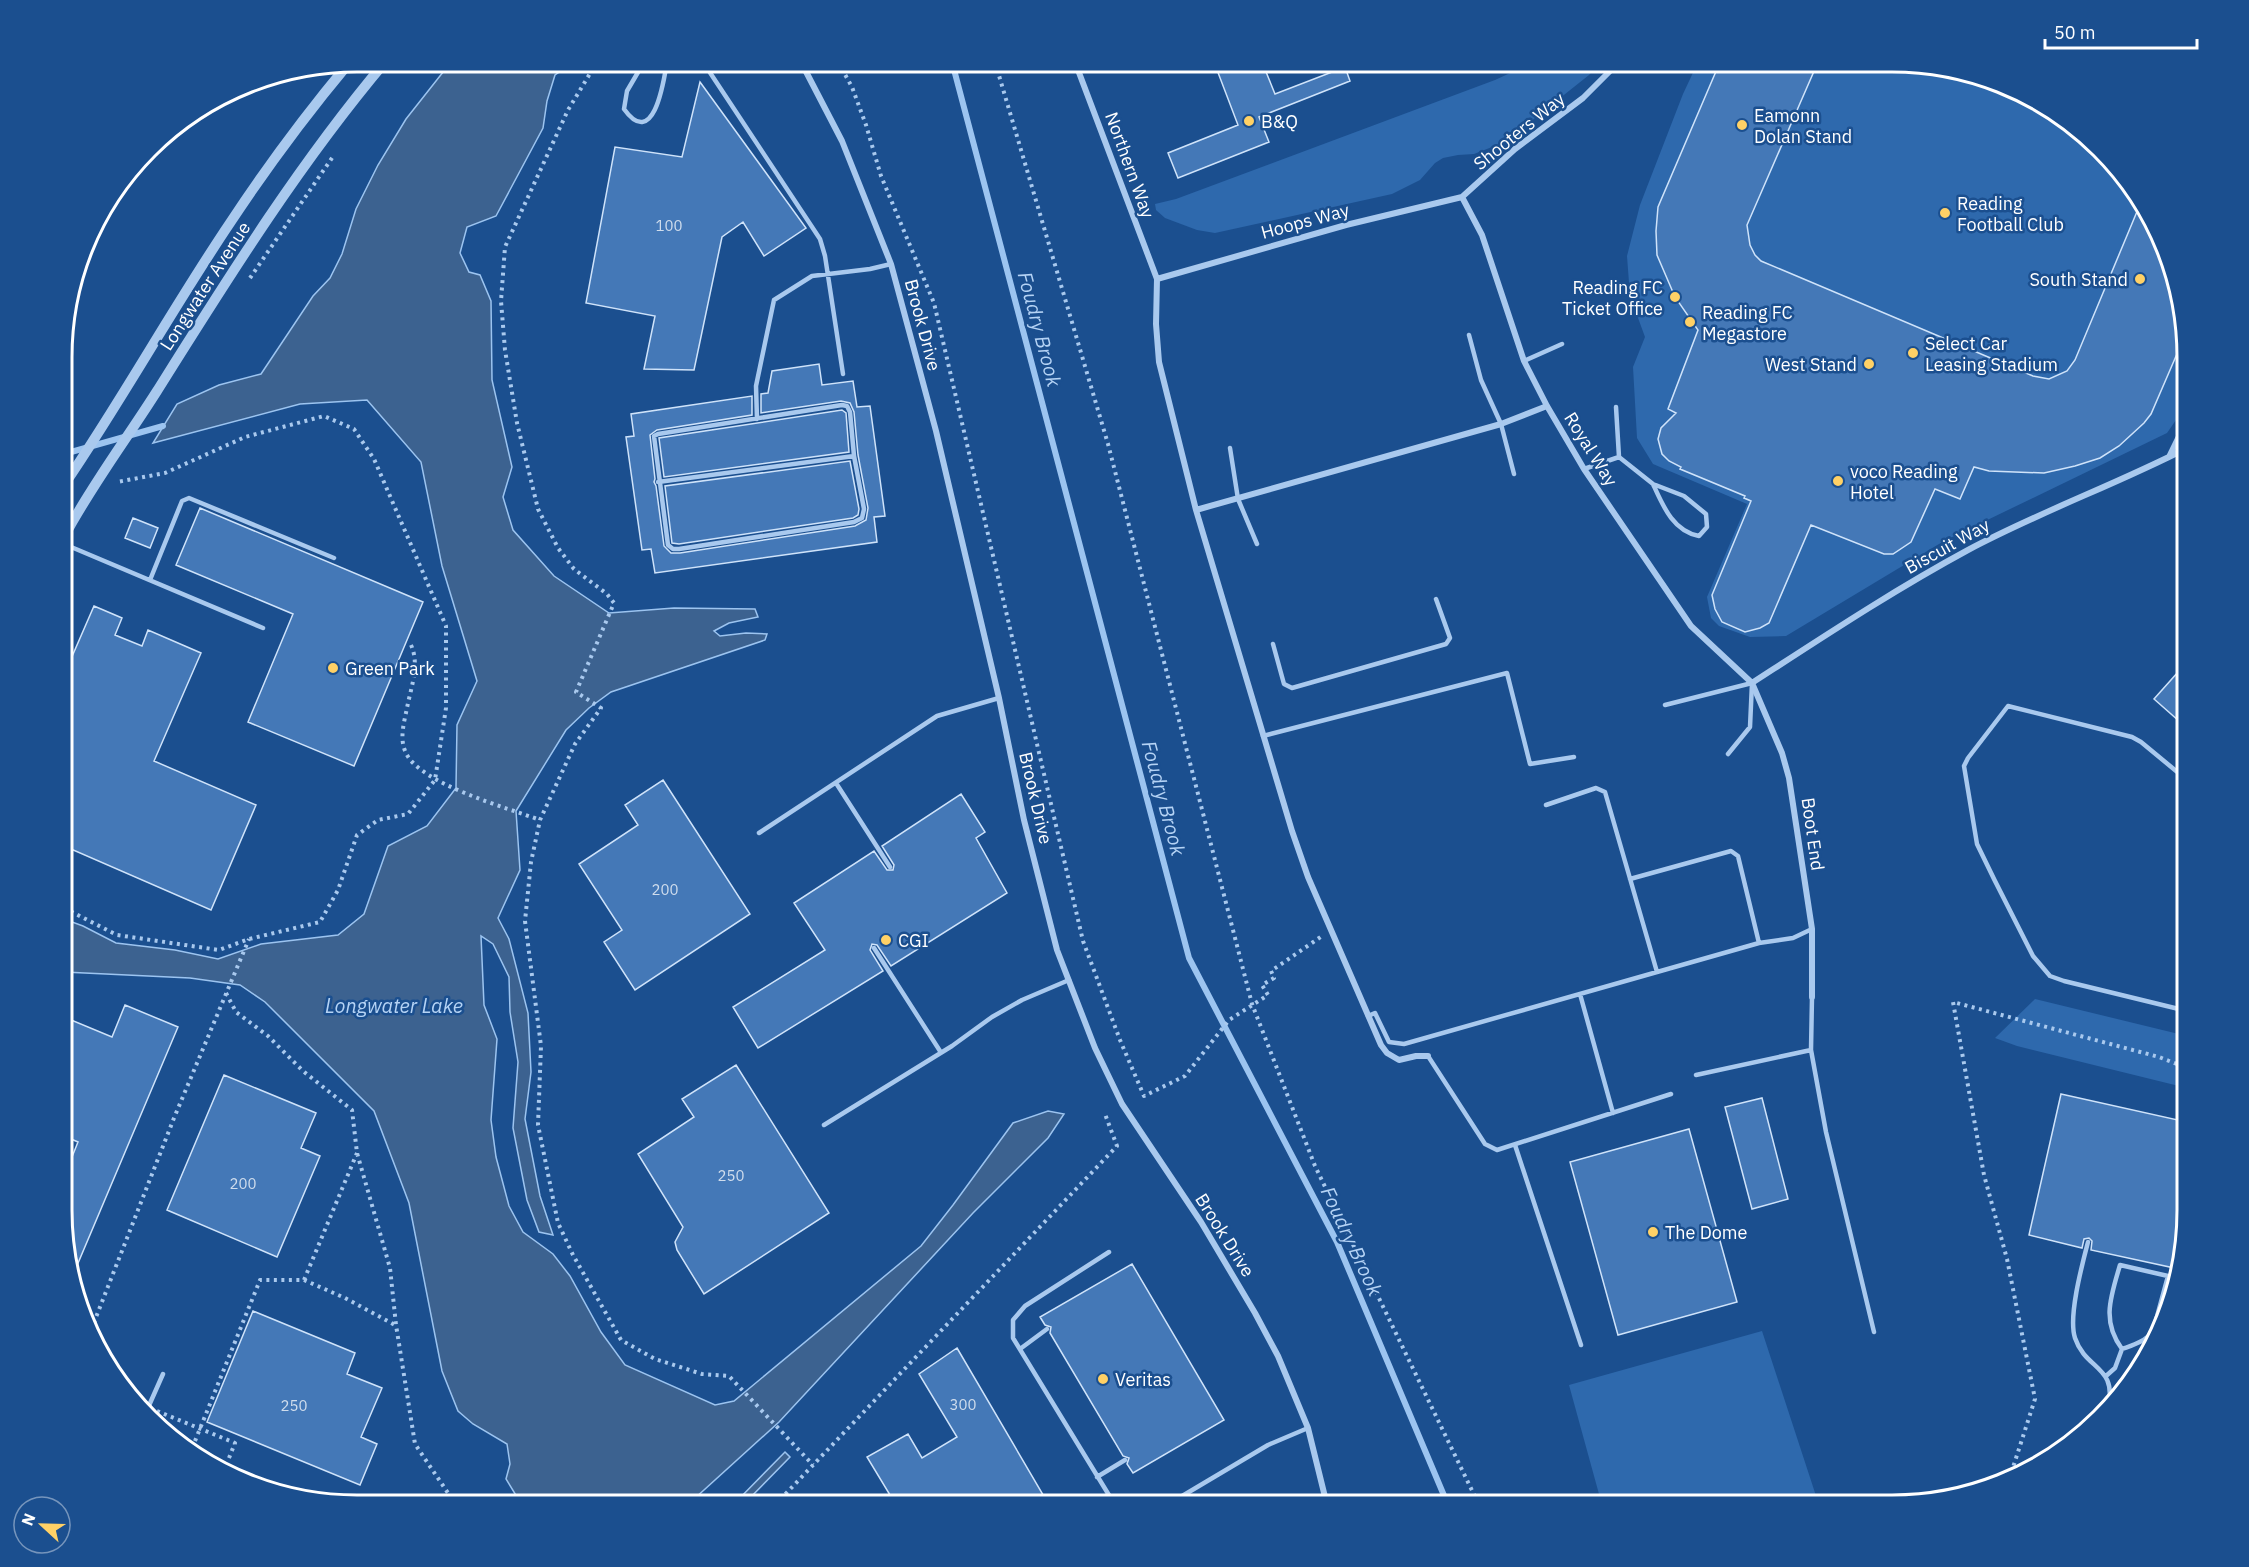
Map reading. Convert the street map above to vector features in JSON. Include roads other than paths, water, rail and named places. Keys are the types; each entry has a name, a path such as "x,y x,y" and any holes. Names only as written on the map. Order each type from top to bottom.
{"street":[{"name":"Longwater Avenue","path":"72,523 253,240 349,105 377,72"},
{"name":"Brook Drive","path":"806,72 842,141 891,264 936,431 999,698 1024,820 1058,950 1095,1048 1122,1104 1201,1222 1278,1356 1308,1428 1325,1495"},
{"name":"Northern Way","path":"1080,72 1157,279"},
{"name":"Shooters Way","path":"1462,197 1515,149 1583,98 1609,72"},
{"name":"Longwater Avenue","path":"72,473 107,422 230,223 341,73"},
{"name":"Hoops Way","path":"1157,279 1346,225 1462,197"},
{"name":"Royal Way","path":"1462,197 1482,235 1524,361 1584,469 1691,626 1752,683"},
{"path":"1157,279 1156,324 1159,362 1196,510 1263,736 1308,877 1381,1045 1387,1053 1399,1060 1428,1056"},
{"path":"1196,510 1501,424 1547,406"},
{"path":"2169,457 2177,441"},
{"name":"Biscuit Way","path":"1752,683 1857,615 1969,550 2054,508 2177,453"},
{"name":"Boot End","path":"1752,683 1782,753 1789,778 1812,929 1812,997"}],"lane":[{"path":"638,72 627,91 624,109 630,117 640,121 648,120 655,112 665,72"},
{"path":"710,72 819,239 825,256 843,374"},
{"path":"757,419 756,386 774,300 812,276 891,264"},
{"path":"1469,335 1481,380 1501,424 1514,474"},
{"path":"1524,361 1562,344"},
{"path":"847,406 850,412 854,456 864,509 862,518 854,522 673,549 668,545 658,482 654,436 757,419 847,406"},
{"path":"1616,407 1619,457 1653,484 1684,496 1706,514 1707,527 1699,536 1686,533 1667,513 1653,484"},
{"path":"1230,448 1238,500 1257,544"},
{"path":"658,482 854,456"},
{"path":"1584,469 1619,457"},
{"path":"150,580 182,501 189,498 334,558"},
{"path":"72,547 263,628"},
{"path":"1273,644 1284,684 1292,687 1446,644 1450,638 1436,599"},
{"path":"1263,736 1507,674 1530,764 1574,757"},
{"path":"1665,705 1752,683 1750,727 1728,754"},
{"path":"759,833 937,716 999,698"},
{"path":"2177,772 2141,741 2132,737 2008,706 1964,766 1977,844 2025,943 2042,968 2050,975 2064,981 2177,1009"},
{"path":"837,783 890,867"},
{"path":"1546,805 1596,788 1605,792 1657,972"},
{"path":"1630,879 1731,851 1738,856 1759,944"},
{"path":"1367,1016 1375,1013 1389,1042 1404,1044 1759,944 1793,938 1812,929"},
{"path":"874,948 940,1052"},
{"path":"824,1125 952,1046 1001,1011 1069,980"},
{"path":"1580,994 1613,1113"},
{"path":"1812,997 1811,1050 1826,1132 1874,1332"},
{"path":"1696,1075 1811,1050"},
{"path":"1428,1056 1485,1144 1497,1150 1671,1094"},
{"path":"1515,1145 1581,1345"},
{"path":"2088,1242 2072,1325 2079,1347 2106,1376 2110,1393"},
{"path":"1109,1252 1025,1306 1014,1320 1013,1338 1109,1495"},
{"path":"2122,1349 2114,1339 2108,1316 2120,1265 2168,1275 2158,1311"},
{"path":"1020,1348 1047,1329"},
{"path":"2106,1376 2115,1368 2122,1349 2147,1338"},
{"path":"149,1406 163,1374"},
{"path":"1184,1495 1268,1445 1308,1428"},
{"path":"1097,1477 1125,1460"}],"water":[{"name":"Longwater Lake","path":"443,72 559,72 555,75 547,101 543,128 496,216 467,227 460,253 469,272 480,275 491,301 492,380 512,467 503,497 513,530 554,576 609,613 674,608 755,609 758,617 729,623 714,631 720,636 746,633 767,634 765,640 611,692 589,708 566,730 516,811 520,870 498,918 509,939 528,1013 531,1072 525,1119 540,1196 553,1235 539,1232 527,1200 513,1128 518,1062 510,1012 509,977 493,944 481,936 484,1005 497,1039 491,1120 496,1157 509,1206 523,1232 553,1254 570,1276 601,1332 625,1365 715,1405 734,1401 921,1246 1013,1123 1048,1111 1064,1114 1048,1138 973,1213 779,1422 699,1495 516,1495 506,1479 510,1464 507,1444 473,1424 458,1411 442,1371 409,1203 374,1111 265,1002 240,985 190,978 72,972 72,922 116,943 175,950 218,959 261,944 338,935 364,914 388,846 427,826 456,788 457,725 477,681 442,566 421,462 367,400 300,404 153,443 177,404 219,385 261,374 313,296 330,278 342,254 356,209 378,165 406,119"},
{"path":"785,1452 790,1457 753,1495 743,1495"}],"waterway":[{"name":"Foudry Brook","path":"955,72 1189,958 1337,1242 1444,1495"},
{"path":"72,452 163,426"}],"place":[{"name":"B&Q","path":"1249,121"},
{"name":"Eamonn Dolan Stand","path":"1742,125"},
{"name":"Reading Football Club","path":"1945,213"},
{"name":"South Stand","path":"2140,279"},
{"name":"Reading FC Ticket Office","path":"1675,297"},
{"name":"Reading FC Megastore","path":"1690,322"},
{"name":"Select Car Leasing Stadium","path":"1913,353"},
{"name":"West Stand","path":"1869,364"},
{"name":"voco Reading Hotel","path":"1838,481"},
{"name":"Green Park","path":"333,668"},
{"name":"CGI","path":"886,940"},
{"name":"The Dome","path":"1653,1232"},
{"name":"Veritas","path":"1103,1379"}]}
